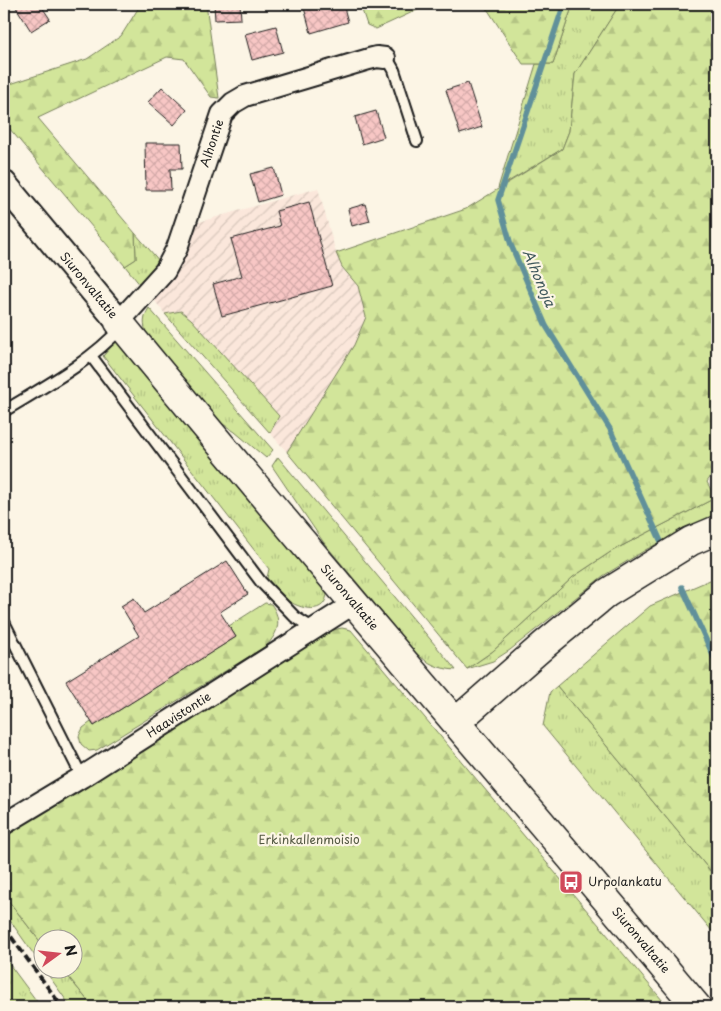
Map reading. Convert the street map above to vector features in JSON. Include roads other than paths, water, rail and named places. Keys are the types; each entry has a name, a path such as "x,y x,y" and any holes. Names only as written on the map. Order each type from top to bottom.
{"main road":[{"name":"Siuronvaltatie","path":"121,324 354,604 697,1007"},
{"path":"456,722 607,593 691,541 717,530"}],"street":[{"name":"Alhontie","path":"121,324 165,271 178,248 222,114 245,96 377,57 384,58"},
{"name":"Siuronvaltatie","path":"4,184 121,324"},
{"name":"Haavistontie","path":"4,824 354,604"}],"lane":[{"path":"384,58 394,70 417,141"},
{"path":"4,411 91,356 110,341 121,324"},
{"path":"91,356 261,582 295,617 314,629"},
{"path":"4,622 82,776"}],"waterway":[{"name":"Alhonoja","path":"564,4 498,200 511,245 546,326 610,429 663,546"},
{"name":"Alhonoja","path":"682,587 717,664"}],"railway":[{"path":"4,927 62,1007"}],"place":[{"name":"Urpolankatu","path":"571,882"}],"park label":[{"name":"Erkinkallenmoisio","path":"309,840"}]}
